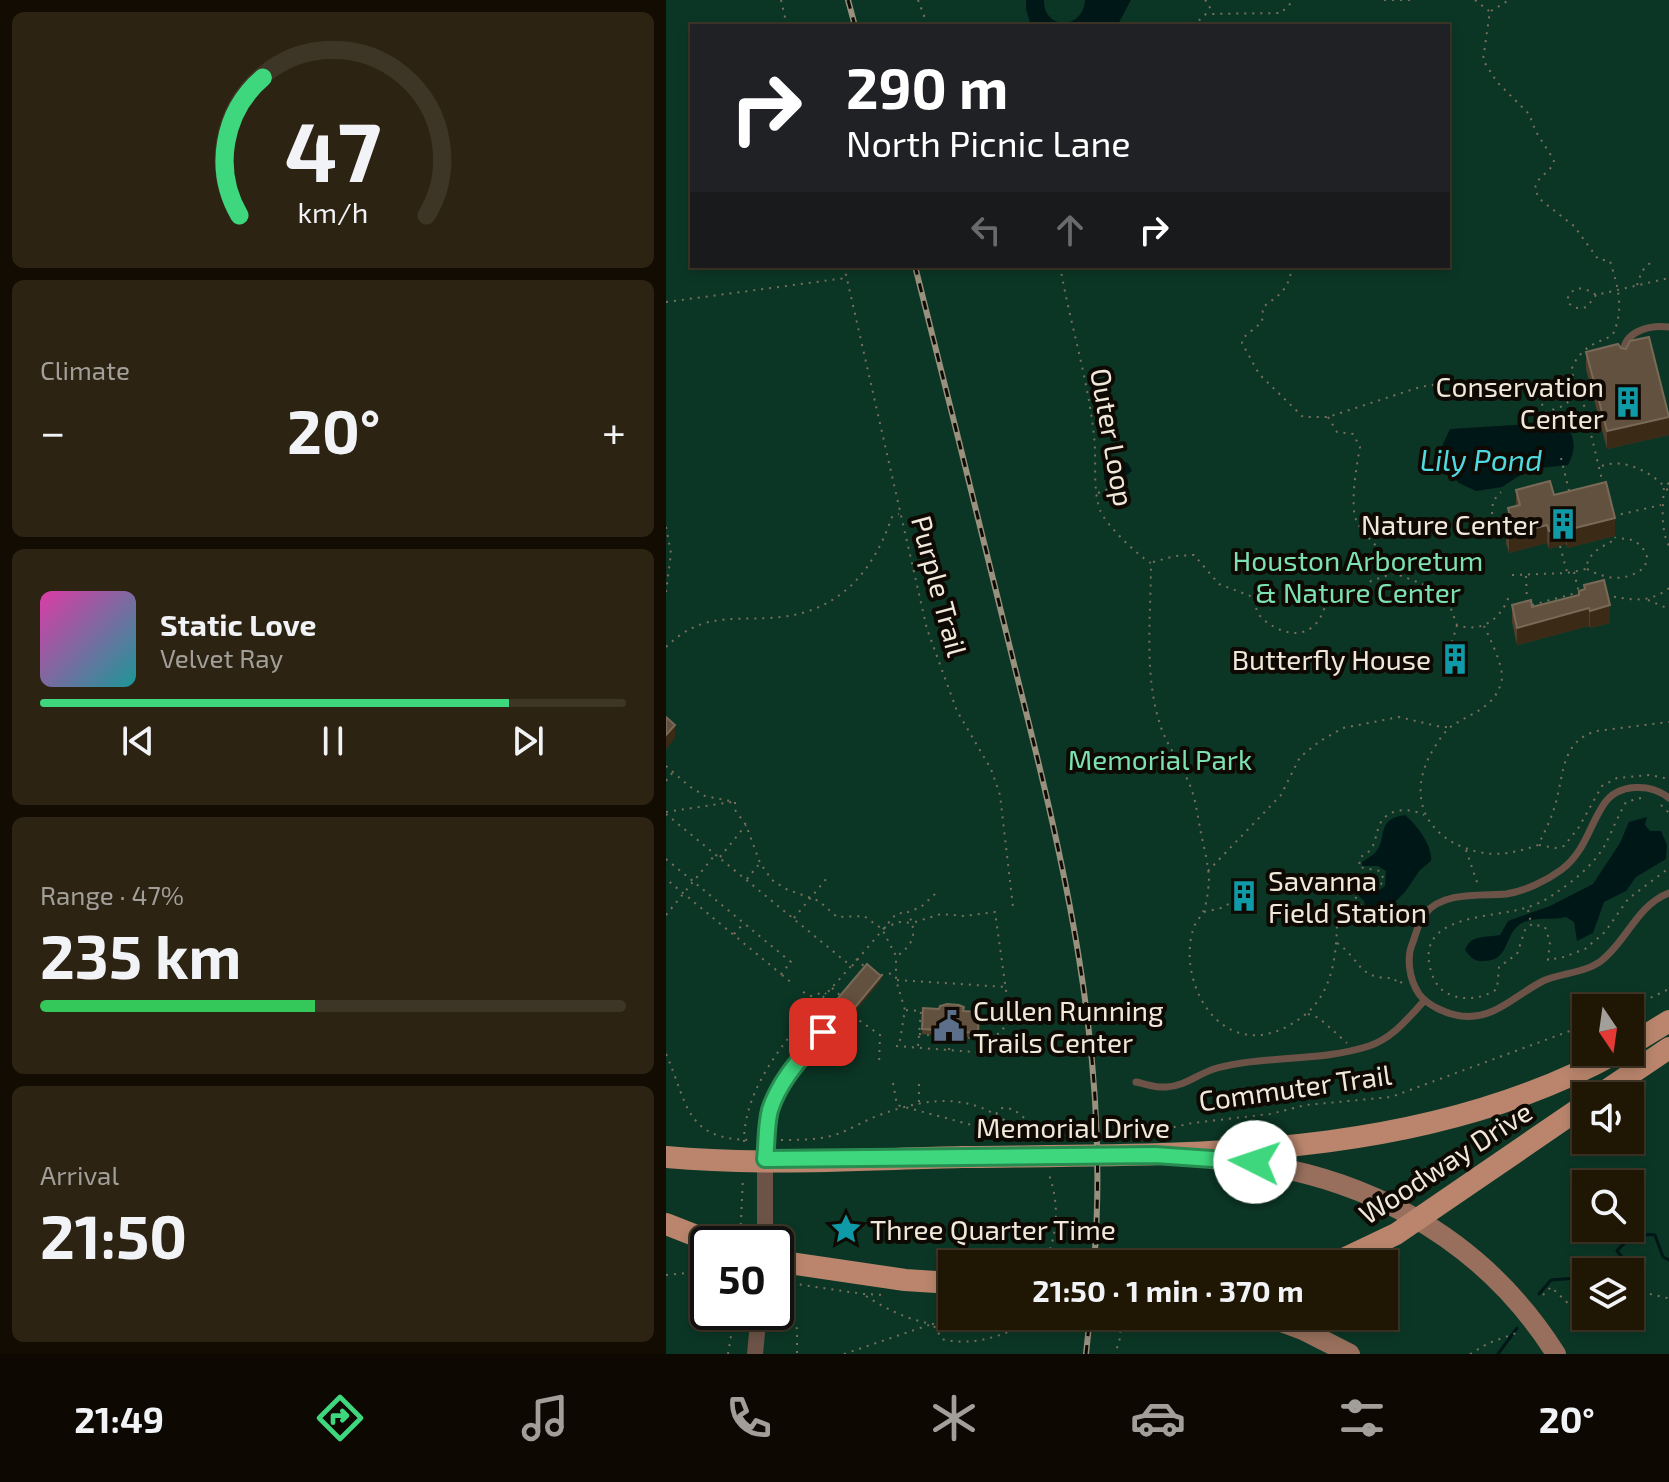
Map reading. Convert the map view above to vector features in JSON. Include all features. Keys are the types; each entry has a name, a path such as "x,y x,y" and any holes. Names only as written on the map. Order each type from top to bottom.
{"main road":[{"path":"1644,1036 1669,1021"},
{"path":"1619,1082 1669,1048"},
{"name":"Woodway Drive","path":"1155,1155 1331,1143 1424,1125 1550,1084 1588,1066"},
{"name":"Woodway Drive","path":"1362,1250 1396,1234 1572,1114"},
{"name":"Memorial Drive","path":"666,1157 760,1150 1155,1155 1255,1162 1300,1171 1382,1199 1444,1236 1517,1301 1556,1354"},
{"path":"666,1224 690,1233"},
{"path":"794,1272 938,1282"},
{"path":"1300,1330 1350,1354"}],"street":[{"path":"764,1226 760,1150 769,1112 785,1077 823,1032"},
{"path":"755,1354 757,1330"}],"lane":[{"path":"1624,360 1622,350 1636,332 1651,327 1669,327"},
{"path":"1669,798 1652,788 1622,790 1604,804 1577,857 1559,872 1531,887 1446,901 1425,913 1409,951 1411,977 1425,1000 1451,1015 1470,1017 1489,1014 1545,980 1600,962 1647,905 1669,893"},
{"path":"1136,1082 1162,1088 1181,1085 1215,1069 1359,1048 1391,1035 1425,1000"}],"path":[{"path":"781,0 787,24"},
{"path":"918,0 927,24"},
{"path":"1205,0 1212,14"},
{"path":"1195,24 1206,14 1281,13 1294,0"},
{"path":"1384,0 1413,0"},
{"path":"1475,0 1490,11"},
{"path":"1490,11 1509,0"},
{"path":"1490,11 1483,60 1497,82 1529,114 1536,132 1554,160 1553,166 1542,174 1535,186 1542,201 1574,226 1598,259 1610,261 1619,291 1617,325 1612,336 1588,345 1571,371 1582,396 1584,415 1601,466 1605,495"},
{"path":"1637,286 1642,271 1652,261"},
{"name":"Purple Trail","path":"845,268 927,629 957,711 991,769 1000,795 1013,907"},
{"name":"Outer Loop","path":"1060,268 1094,436 1101,512 1113,529 1151,563"},
{"path":"1292,268 1290,282 1282,293 1263,307 1262,322 1243,338 1242,343 1259,374 1303,417 1328,417 1420,387 1445,383 1474,381 1484,384 1494,381 1535,391 1546,412 1563,406 1577,395 1582,396"},
{"path":"666,302 848,278"},
{"path":"1596,295 1586,288 1578,288 1570,293 1567,300 1570,306 1578,309 1587,307 1596,295 1669,278"},
{"path":"1328,417 1337,432 1353,434 1360,447 1354,510 1357,523 1391,563 1394,573"},
{"path":"1561,458 1569,496"},
{"path":"1601,466 1608,463 1637,468 1669,492"},
{"path":"1097,494 1126,482"},
{"path":"1664,486 1669,483"},
{"path":"1664,486 1665,539 1669,546"},
{"path":"1492,514 1493,501 1501,492"},
{"path":"1612,526 1610,516 1663,505"},
{"path":"666,647 685,632 711,621 732,617 758,619 793,616 824,605 859,579 878,552 892,517 900,514"},
{"path":"666,527 671,553 666,592"},
{"path":"1512,575 1567,573 1586,569 1621,579 1645,567 1647,555 1631,539 1615,538 1593,552 1587,560 1586,569"},
{"path":"1560,546 1567,573"},
{"path":"1463,660 1452,642 1457,625 1447,598 1430,587 1394,573 1371,581 1358,593 1325,606 1320,623 1306,632 1292,634 1264,620 1253,597 1219,584 1194,555 1175,556 1151,563 1152,677 1157,716 1193,793 1209,880 1203,912 1194,924 1190,944 1191,963 1198,992 1212,1017 1228,1029 1243,1035 1260,1036 1293,1024 1307,1014 1329,983 1337,918 1362,907 1351,892 1352,882 1360,880 1376,885 1383,882 1380,871 1363,870 1357,865 1360,857 1370,851 1376,842 1380,824 1391,813 1413,810 1424,815 1447,840 1466,849 1494,853 1538,845 1556,800 1564,762 1576,742 1596,731 1669,722"},
{"path":"1574,571 1579,593"},
{"path":"1526,576 1527,606 1586,591"},
{"path":"1648,600 1669,588"},
{"path":"1457,625 1467,628 1484,626 1502,613 1510,593"},
{"path":"1604,594 1628,600 1648,600 1669,609"},
{"path":"1424,815 1420,782 1430,755 1450,727 1484,708 1496,695 1503,680 1501,666 1484,626"},
{"path":"1207,872 1281,795 1300,757 1320,741 1343,728 1399,717 1450,727"},
{"path":"666,766 705,796 735,802"},
{"path":"666,781 674,771"},
{"path":"1532,924 1525,930 1517,954 1499,967 1497,989 1486,996 1455,997 1442,990 1432,977 1428,960 1431,943 1440,930 1489,913 1527,908 1554,895 1587,867 1604,847 1626,802 1645,797"},
{"path":"666,813 735,802"},
{"path":"735,802 735,810 746,825 760,863 780,886 811,897 837,917 864,916 882,929 896,956 896,980 905,1010 897,1046 999,1054"},
{"path":"1658,802 1669,813"},
{"path":"666,813 851,966"},
{"path":"666,915 746,825"},
{"path":"1466,849 1482,894"},
{"path":"666,859 791,962 781,974"},
{"path":"746,880 760,863"},
{"path":"1532,924 1545,927 1550,942 1548,960 1585,949 1605,932 1628,899 1668,869"},
{"path":"1668,869 1669,879"},
{"path":"793,918 827,878"},
{"path":"666,879 792,983"},
{"path":"744,1140 749,1103 762,1075 896,914 921,907 935,894"},
{"path":"1203,912 1221,908 1242,897"},
{"path":"1527,908 1532,924"},
{"path":"896,956 911,943 913,937 908,912"},
{"path":"882,929 899,922 912,923 941,914 965,916 995,912 1010,1017 1007,1027 980,1042 979,1053"},
{"path":"734,935 744,923"},
{"path":"1336,942 1351,953 1367,975 1394,978 1398,984 1411,977"},
{"path":"856,959 866,968"},
{"path":"876,976 896,973"},
{"path":"896,980 1006,987"},
{"path":"832,988 842,997 830,1010 847,1024 857,1012"},
{"path":"1644,1001 1669,989"},
{"path":"803,992 811,996 827,994"},
{"path":"905,1010 921,1011 918,1048"},
{"path":"1307,1014 1319,1018 1340,1038 1359,1048"},
{"path":"986,1020 986,1015 1010,1017"},
{"path":"853,1016 880,1035 879,1066"},
{"name":"Commuter Trail","path":"907,1108 1003,1134 1049,1138 1139,1135 1192,1123 1270,1114 1306,1105 1391,1097 1572,1030"},
{"path":"919,1034 988,1039"},
{"path":"949,1050 950,1037"},
{"path":"666,1054 682,1101 693,1117 707,1130 744,1140 760,1150"},
{"path":"893,1083 897,1105 907,1108"},
{"path":"919,1084 919,1102"},
{"path":"780,1140 834,1135 919,1102 951,1100 996,1114 1013,1125"},
{"path":"996,1114 1001,1108 1013,1109 1049,1138"},
{"path":"1047,1169 1054,1191 1056,1215 1049,1250"},
{"path":"741,1226 743,1173"},
{"path":"666,1275 690,1273"},
{"path":"1543,1295 1551,1287 1572,1307"},
{"path":"863,1294 903,1318 938,1324"},
{"path":"1644,1294 1667,1298 1669,1304"},
{"path":"794,1321 797,1354"},
{"path":"932,1324 942,1339 960,1344 1012,1330"},
{"path":"844,1354 932,1324"},
{"path":"728,1354 732,1330"},
{"path":"1115,1354 1120,1330"},
{"path":"1470,1354 1489,1343 1520,1332"}],"green space":[{"name":"Memorial Park","path":"666,0 1669,0 1669,1354 666,1354"}],"water":[{"path":"1026,0 1044,0 1050,17 1063,23 1078,17 1085,0 1131,0 1118,24 1030,24"},
{"name":"Lily Pond","path":"1564,422 1574,443 1568,465 1530,469 1502,487 1476,491 1459,483 1436,459 1450,429"},
{"path":"1114,459 1128,463 1132,471 1120,480 1104,480 1104,465"},
{"path":"1405,815 1423,836 1431,861 1394,903 1382,906 1371,914 1366,912 1364,901 1352,889 1354,884 1362,883 1378,891 1385,886 1386,871 1378,866 1362,866 1362,862 1378,848 1389,821"},
{"path":"1647,817 1645,825 1650,831 1661,831 1667,845 1666,859 1636,877 1626,891 1604,902 1593,933 1577,941 1574,922 1566,917 1533,920 1516,927 1503,951 1493,959 1476,960 1465,950 1475,939 1500,935 1508,921 1550,906 1593,884 1620,843 1629,822"}],"building":[{"name":"Conservation Center","path":"1649,337 1669,417 1607,431 1586,352 1618,344 1626,349 1630,341"},
{"path":"1550,481 1554,495 1606,482 1615,518 1567,530 1566,527 1549,531 1547,525 1509,535 1506,525 1512,524 1508,508 1520,505 1516,490"},
{"path":"1604,580 1610,605 1517,628 1512,605 1531,600 1532,607 1579,595 1579,591 1585,589 1584,585"},
{"path":"666,717 675,725 666,735"},
{"path":"867,964 881,976 847,1017 832,1005"},
{"name":"Cullen Running Trails Center","path":"947,1004 964,1007 963,1011 979,1012 978,1033 962,1032 962,1036 956,1037 937,1034 938,1030 922,1029 923,1008 939,1009"}],"waterway":[{"path":"1623,1258 1617,1251 1629,1240 1655,1235 1663,1257 1669,1260"},
{"path":"1539,1294 1551,1280 1572,1278"},
{"path":"1498,1354 1517,1328"}],"railway":[{"path":"848,0 854,24"},
{"path":"915,268 1066,884 1089,1033 1096,1109 1095,1250"},
{"path":"1086,1354 1089,1330"}],"place":[{"name":"Conservation Center","path":"1628,402"},
{"name":"Nature Center","path":"1563,524"},
{"name":"Butterfly House","path":"1455,659"},
{"name":"Savanna Field Station","path":"1244,896"},
{"name":"Cullen Running Trails Center","path":"949,1026"},
{"name":"Three Quarter Time","path":"846,1229"}],"route":[{"path":"823,1032 785,1077 776,1095 769,1112 765,1159 1155,1155 1255,1162"}],"park label":[{"name":"Houston Arboretum & Nature Center","path":"1358,576"}]}
